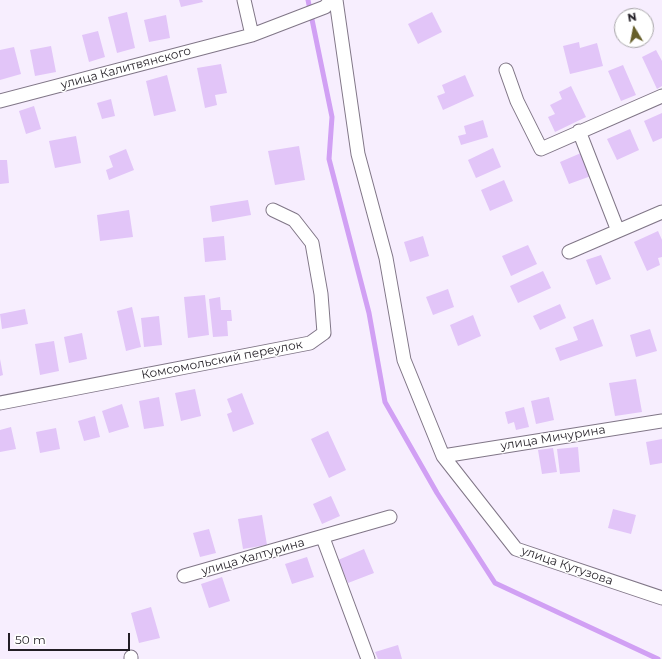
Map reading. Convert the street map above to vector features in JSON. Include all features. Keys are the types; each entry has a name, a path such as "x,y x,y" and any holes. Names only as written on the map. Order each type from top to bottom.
{"street":[{"path":"244,0 258,33"},
{"name":"улица Кутузова","path":"336,0 358,154 386,258 404,360 443,456 516,549 662,598"},
{"name":"улица Калитвянского","path":"0,101 258,33 328,3"},
{"path":"506,70 517,101 541,149 579,131 662,96"},
{"path":"579,131 618,231"},
{"name":"Комсомольский переулок","path":"0,403 310,343 324,333 321,294 312,243 294,220 273,210"},
{"path":"569,252 662,212"},
{"name":"улица Мичурина","path":"443,456 662,421"},
{"name":"улица Халтурина","path":"184,576 390,518"},
{"path":"322,538 368,659"}],"building":[{"path":"179,0 202,0 203,2 181,7"},
{"path":"127,12 135,48 117,53 108,17"},
{"path":"432,12 442,32 418,44 408,24"},
{"path":"166,15 170,38 149,42 144,20"},
{"path":"98,31 105,57 89,62 82,35"},
{"path":"579,42 580,48 597,43 603,66 570,74 563,46"},
{"path":"51,46 56,72 35,76 30,50"},
{"path":"14,47 21,74 0,80 0,50"},
{"path":"656,50 662,61 662,86 657,89 642,57"},
{"path":"221,64 227,93 215,95 217,105 205,108 197,68"},
{"path":"623,65 636,95 621,101 608,71"},
{"path":"167,75 176,111 154,116 146,81"},
{"path":"465,75 474,96 443,110 437,96 445,93 442,85"},
{"path":"571,86 586,117 555,132 548,117 555,114 550,105 562,99 559,92"},
{"path":"111,99 115,116 102,119 97,103"},
{"path":"34,106 41,129 26,134 19,111"},
{"path":"662,113 662,138 653,142 644,121"},
{"path":"483,120 488,137 461,145 458,136 466,134 464,126"},
{"path":"630,129 639,150 617,160 607,139"},
{"path":"76,136 81,163 55,168 49,141"},
{"path":"299,146 305,180 275,185 268,151"},
{"path":"493,148 501,167 476,178 468,160"},
{"path":"126,149 134,170 109,180 106,170 113,167 109,156"},
{"path":"581,153 591,176 569,184 560,162"},
{"path":"0,160 7,160 9,183 0,184"},
{"path":"504,180 513,201 490,211 481,190"},
{"path":"248,200 251,215 212,222 210,206"},
{"path":"129,210 133,237 100,241 97,215"},
{"path":"658,231 662,240 662,257 658,258 660,265 647,271 634,242"},
{"path":"224,236 226,260 205,262 203,238"},
{"path":"423,236 429,256 410,262 404,242"},
{"path":"528,245 537,264 511,276 502,256"},
{"path":"601,255 611,279 596,285 586,260"},
{"path":"543,271 551,288 518,303 510,286"},
{"path":"448,289 454,307 433,315 426,297"},
{"path":"205,295 209,335 188,338 184,297"},
{"path":"220,297 221,310 231,310 232,321 227,321 228,336 213,337 209,299"},
{"path":"560,304 566,318 540,330 533,316"},
{"path":"132,307 141,347 126,351 117,311"},
{"path":"25,309 28,324 2,329 0,314"},
{"path":"473,315 481,336 458,346 450,325"},
{"path":"159,316 162,345 144,347 141,318"},
{"path":"593,319 603,346 560,361 555,348 578,340 573,327"},
{"path":"650,329 657,351 636,357 630,335"},
{"path":"82,333 87,359 69,363 64,337"},
{"path":"54,341 59,371 40,375 35,344"},
{"path":"0,359 3,375 0,376"},
{"path":"636,379 642,412 615,416 609,383"},
{"path":"195,389 201,416 181,421 175,393"},
{"path":"242,393 254,424 233,432 227,414 232,412 227,399"},
{"path":"159,397 164,426 144,429 139,401"},
{"path":"549,397 554,420 536,424 531,401"},
{"path":"122,404 129,427 109,433 102,411"},
{"path":"524,407 529,427 516,430 514,422 508,424 505,412"},
{"path":"95,416 100,437 84,441 78,421"},
{"path":"11,427 16,449 0,452 0,430"},
{"path":"56,428 60,449 40,453 36,432"},
{"path":"328,431 346,470 329,478 311,439"},
{"path":"662,439 662,463 650,465 646,442"},
{"path":"578,447 580,472 560,474 557,449"},
{"path":"553,448 557,472 542,474 538,450"},
{"path":"331,496 340,516 322,524 313,504"},
{"path":"613,509 636,515 631,534 608,528"},
{"path":"262,515 267,545 243,549 238,519"},
{"path":"209,529 216,553 200,557 193,533"},
{"path":"364,549 374,573 348,583 338,560"},
{"path":"307,557 314,577 292,584 285,564"},
{"path":"222,577 230,601 209,608 201,584"},
{"path":"151,607 160,638 139,643 131,613"},
{"path":"398,645 402,659 378,659 375,652"}],"waterway":[{"path":"308,0 332,117 329,159 369,313 385,402 437,493 495,583 658,659"}]}
